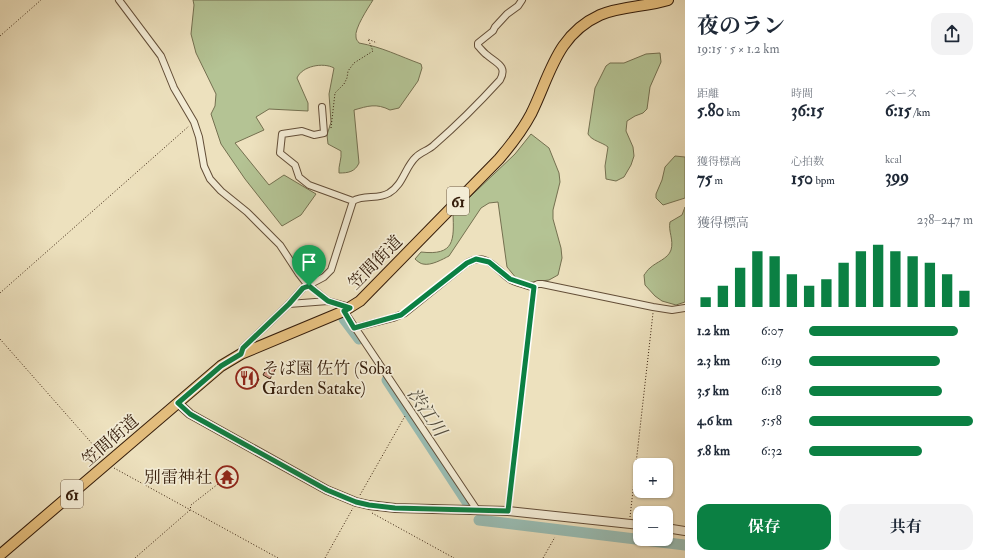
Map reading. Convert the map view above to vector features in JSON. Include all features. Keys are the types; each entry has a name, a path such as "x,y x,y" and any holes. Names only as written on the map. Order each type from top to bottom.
{"main road":[{"name":"笠間街道","path":"0,555 221,366 241,354 347,309 360,301 512,144 526,123 555,58 569,37 581,26 602,14 668,0"}],"street":[{"path":"119,0 161,56 174,88 194,122 199,137 204,166 210,179 221,191 247,212 280,245 299,274 309,286 328,301 347,309 354,328 477,510"},
{"path":"322,107 325,132 318,135 304,131 282,134 280,153 295,165 299,177 309,185 353,201 360,198 389,193 401,182 416,157 433,147 463,120 500,80 503,73 500,65 478,46 478,43 493,31 507,14 518,6 522,0"},
{"path":"241,354 243,348 289,304 303,288 328,274 331,270 353,201"},
{"path":"354,328 401,315 467,263 476,259 489,262 510,279 534,287 538,284 542,284 654,307 672,310 685,308"},
{"path":"289,304 328,301"},
{"path":"178,403 190,414 327,490 356,502 395,508 508,511 633,524"},
{"path":"673,529 685,531"}],"path":[{"path":"0,36 41,0"},
{"path":"325,132 332,126 335,93 344,84 348,71 354,63 373,51 368,39 377,43"},
{"path":"0,292 194,122"},
{"path":"508,511 534,287"},
{"path":"629,524 654,307"},
{"path":"0,339 114,468 278,558"},
{"path":"325,558 405,416"},
{"path":"135,558 189,510 191,505 218,484"},
{"path":"369,505 369,509 372,513 454,558"},
{"path":"543,558 555,537"}],"green space":[{"path":"193,0 373,0 357,29 356,38 359,43 383,49 421,64 422,68 418,81 399,108 390,110 380,106 372,106 354,110 359,163 351,171 345,173 339,173 341,151 328,144 327,135 331,122 329,94 334,68 324,65 313,66 303,71 297,78 308,103 308,111 269,109 256,117 264,130 235,143 269,185 284,175 316,194 301,215 282,226 245,179 221,144 211,114 215,106 216,94 196,53 191,34 194,5"},
{"path":"660,53 661,62 650,87 647,109 643,113 627,121 626,131 633,147 634,156 631,165 624,177 616,181 606,179 605,166 608,147 588,134 595,88 606,66 610,63 624,63 646,54"},
{"path":"531,134 549,148 559,173 560,182 553,210 553,219 561,248 562,258 558,275 549,280 524,282 517,279 507,267 498,202 489,203 481,208 449,256 430,264 422,264 416,260 415,259 421,252 432,253 446,249 452,238 453,213 515,154"},
{"path":"675,156 685,157 685,198 663,205 656,198 656,194 662,180 665,167"},
{"path":"685,207 685,302 676,305 662,301 655,296 645,285 644,275 649,269 665,258 671,250 672,243 670,222 682,215"}],"building":[{"path":"270,362 277,366 270,379 263,375"},
{"name":"そば園 佐竹 (Soba Garden Satake)","path":"243,371 259,379 255,387 239,378"}],"waterway":[{"name":"渋江川","path":"344,319 359,339"},
{"name":"渋江川","path":"387,380 469,505"},
{"name":"渋江川","path":"479,520 685,545"}],"place":[{"name":"そば園 佐竹 (Soba Garden Satake)","path":"247,378"},
{"name":"別雷神社","path":"227,477"}],"route":[{"path":"476,259 486,260 513,281 534,287 508,511 408,509 383,507 356,502 327,490 190,414 178,403 221,366 241,354 243,348 289,304 303,288 309,286 328,301 350,308 344,311 354,328 393,318 405,313 467,263 476,259"}]}
